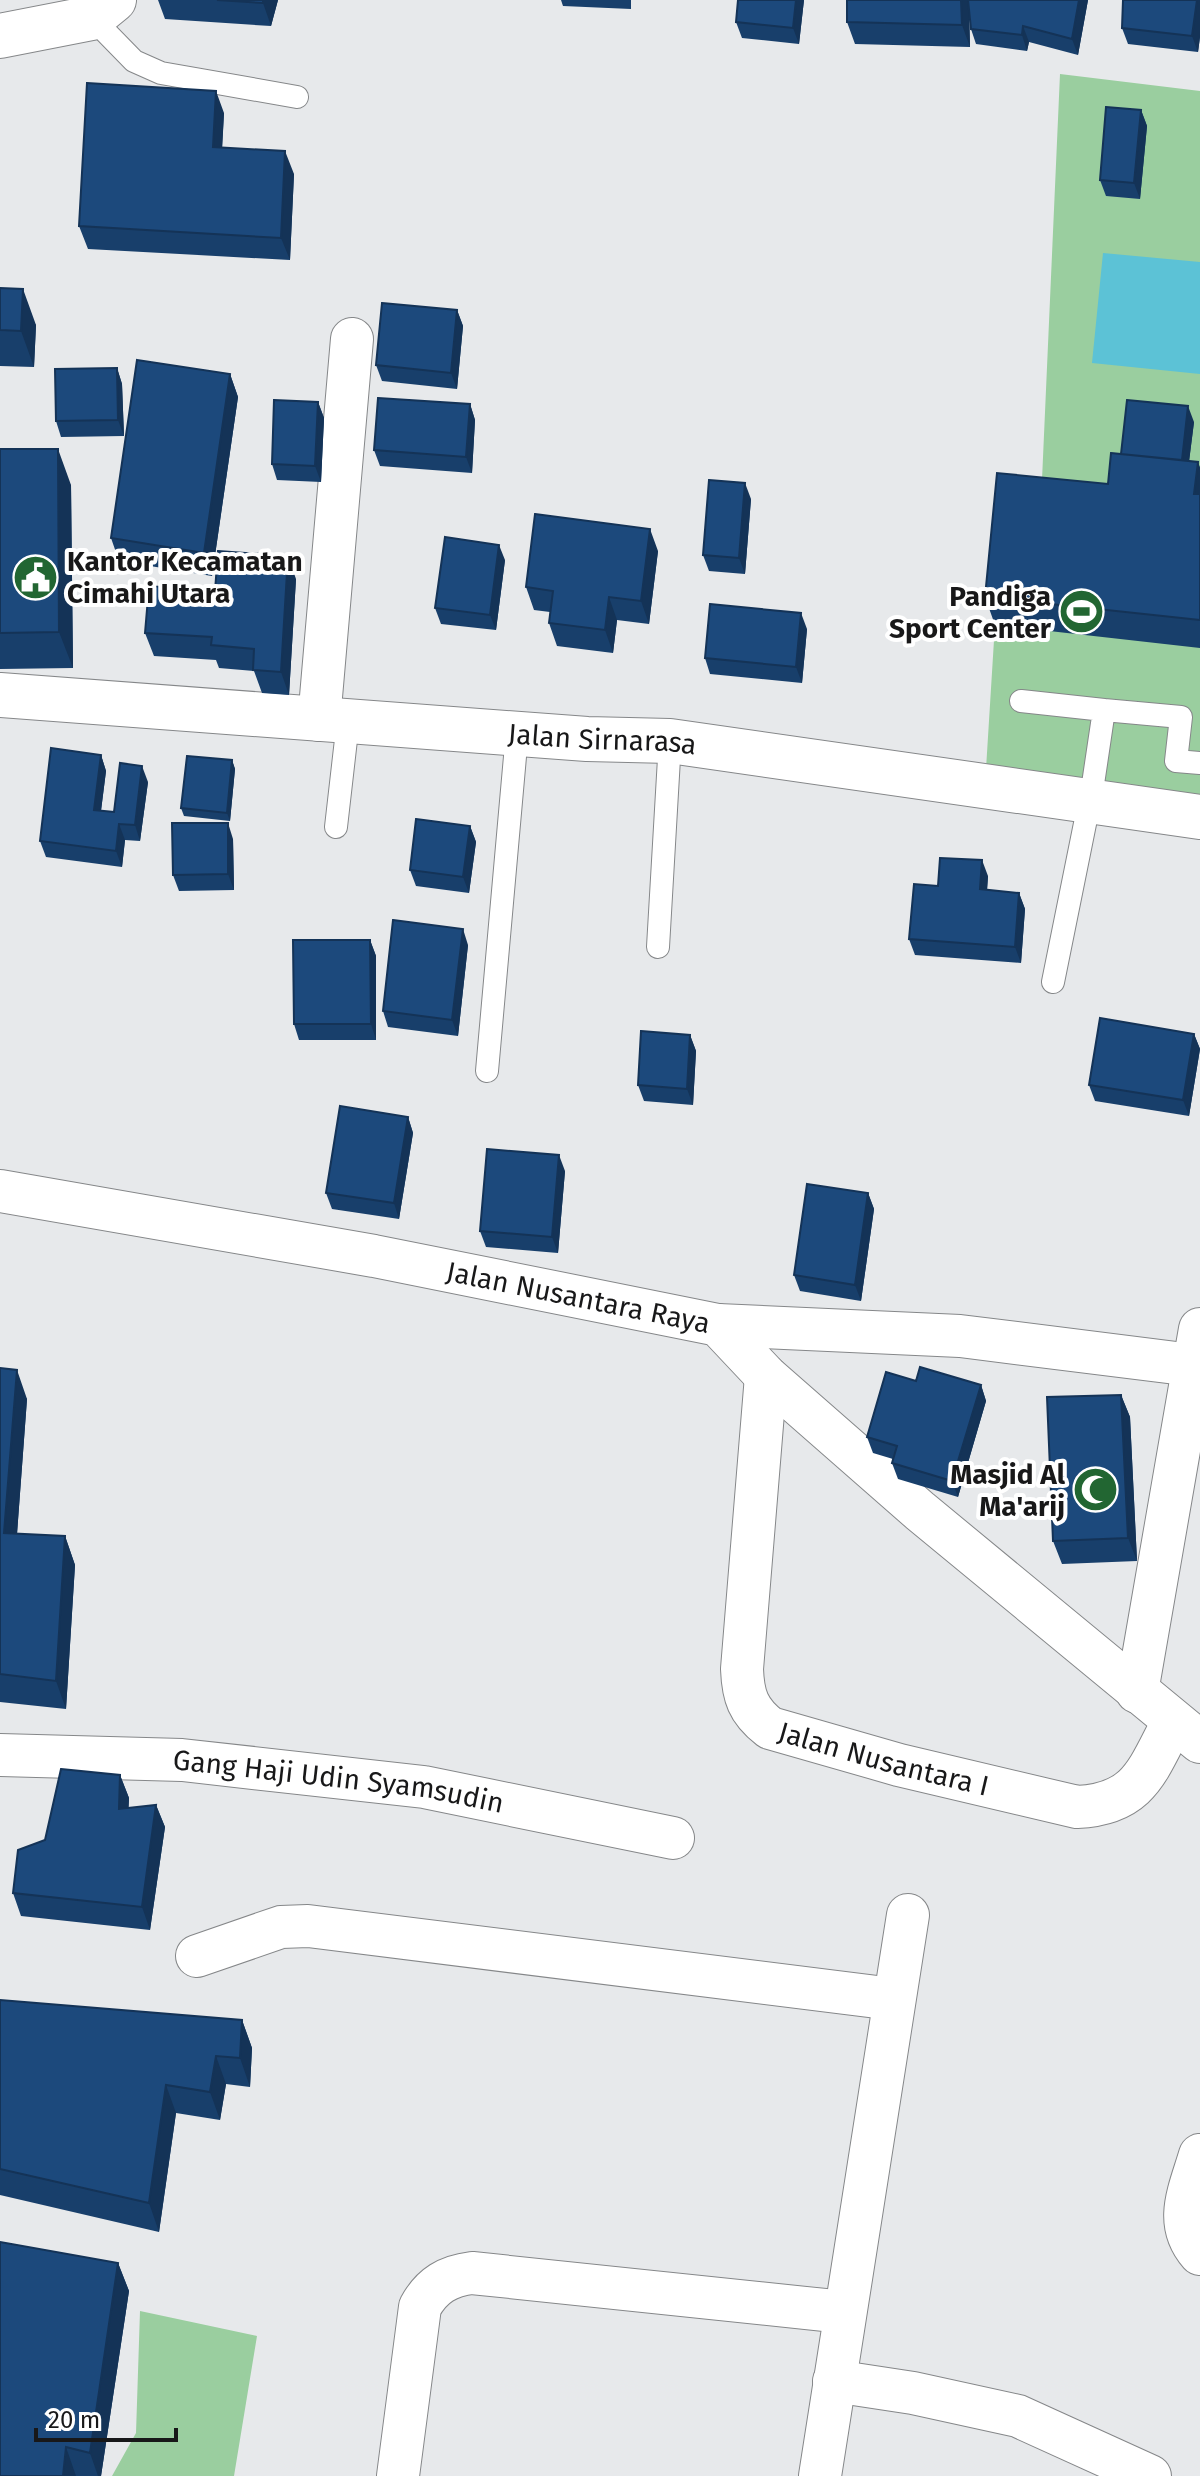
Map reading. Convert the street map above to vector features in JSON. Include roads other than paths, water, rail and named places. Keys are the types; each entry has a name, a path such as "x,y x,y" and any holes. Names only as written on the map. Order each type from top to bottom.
{"street":[{"path":"0,36 103,9"},
{"path":"333,721 352,339"},
{"name":"Jalan Sirnarasa","path":"0,695 517,734 670,741 1088,804 1200,817"},
{"name":"Jalan Nusantara Raya","path":"0,1191 374,1256 718,1325 766,1376 920,1511 1186,1732"},
{"path":"718,1325 960,1336 1198,1340 1137,1692"},
{"name":"Jalan Nusantara I","path":"766,1376 742,1669 743,1695 755,1716 770,1728 871,1757 1077,1807 1103,1805 1139,1785 1186,1732"},
{"name":"Gang Haji Udin Syamsudin","path":"0,1755 182,1760 409,1785 673,1838"},
{"path":"820,2476 908,1915"},
{"path":"197,1956 281,1927 308,1926 893,1999"},
{"path":"1200,2155 1183,2214 1186,2237 1200,2254"},
{"path":"398,2476 420,2307 425,2297 451,2275 472,2273 844,2312"},
{"path":"834,2381 913,2393 1018,2416 1100,2465 1150,2476"}],"lane":[{"path":"103,9 134,61 161,73 297,97"},
{"path":"1021,701 1181,717 1176,761 1200,763"},
{"path":"1053,982 1104,710"},
{"path":"333,721 336,827"},
{"path":"487,1071 517,734"},
{"path":"658,947 670,741"}],"water":[{"path":"1103,253 1200,262 1200,374 1092,363"}],"place":[{"name":"Kantor Kecamatan Cimahi Utara","path":"36,577"},
{"name":"Pandiga Sport Center","path":"1082,612"},
{"name":"Masjid Al Ma'arij","path":"1096,1490"}]}
